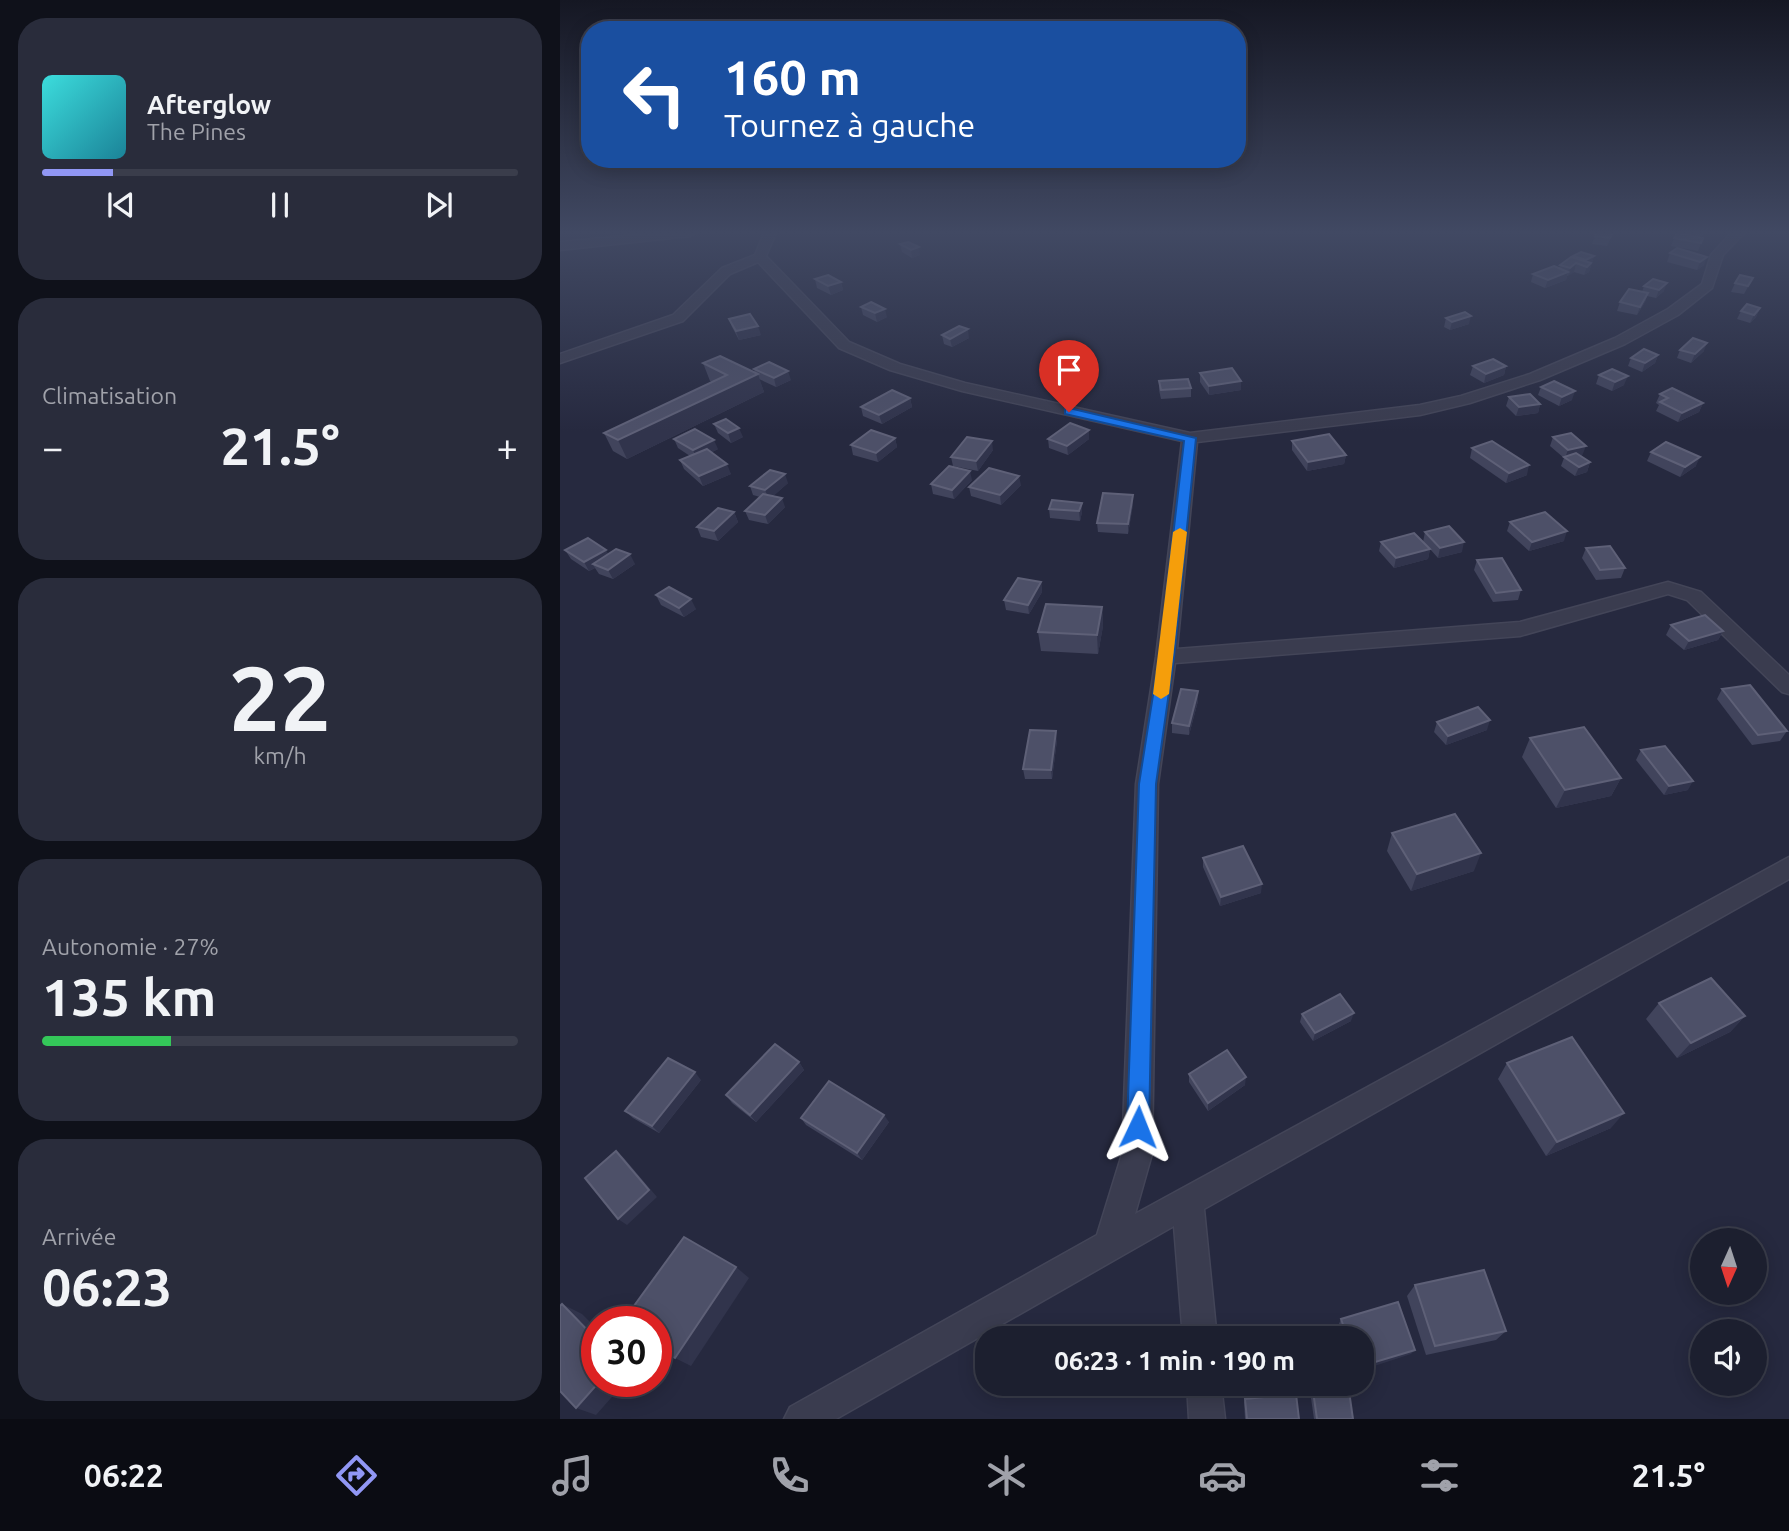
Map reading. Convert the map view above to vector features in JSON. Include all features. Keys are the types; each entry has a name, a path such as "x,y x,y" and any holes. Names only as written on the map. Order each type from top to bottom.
{"street":[{"path":"560,359 678,318 697,299"},
{"path":"800,299 844,345 895,367 962,387 1190,438 1419,410 1465,400 1535,377 1620,341 1673,312 1690,299"},
{"path":"1110,1245 1137,1154 1147,784 1166,657 1190,438"},
{"path":"1166,657 1520,629 1668,588 1694,596 1789,687"},
{"path":"802,1419 1789,867"},
{"path":"1188,1202 1199,1326"},
{"path":"1205,1396 1207,1419"}],"building":[{"path":"1622,299 1644,299 1640,307 1620,302"},
{"path":"871,302 885,309 875,313 861,307"},
{"path":"1747,304 1760,308 1754,315 1741,311"},
{"path":"1465,312 1471,316 1452,322 1446,318"},
{"path":"750,314 758,326 736,331 729,319"},
{"path":"959,326 968,329 950,339 942,335"},
{"path":"1693,338 1707,343 1695,354 1680,350"},
{"path":"1644,349 1658,355 1645,363 1631,358"},
{"path":"720,356 758,374 618,440 604,433 727,375 703,363"},
{"path":"1493,359 1506,366 1486,374 1473,366"},
{"path":"769,362 788,371 774,378 754,369"},
{"path":"1232,368 1241,381 1209,386 1200,373"},
{"path":"1612,369 1628,376 1615,382 1599,375"},
{"path":"1188,379 1191,388 1161,390 1159,381"},
{"path":"1554,381 1575,391 1562,397 1541,387"},
{"path":"1672,388 1703,403 1682,413 1660,402 1668,398 1660,394"},
{"path":"892,390 910,398 879,415 861,407"},
{"path":"1530,394 1540,404 1519,407 1509,397"},
{"path":"726,419 739,428 728,433 714,424"},
{"path":"1070,423 1089,430 1067,446 1048,439"},
{"path":"695,429 714,440 693,450 674,439"},
{"path":"871,430 895,438 876,453 851,445"},
{"path":"1571,433 1586,446 1568,450 1553,437"},
{"path":"1329,434 1346,455 1308,462 1292,441"},
{"path":"967,437 992,441 976,461 951,457"},
{"path":"1492,441 1529,465 1509,473 1472,448"},
{"path":"1666,442 1700,457 1685,467 1651,452"},
{"path":"707,449 727,464 699,476 680,460"},
{"path":"1576,453 1590,462 1579,467 1564,457"},
{"path":"949,466 970,471 952,490 931,484"},
{"path":"989,468 1019,476 1000,495 969,487"},
{"path":"770,470 785,474 765,490 750,486"},
{"path":"1103,493 1133,495 1128,524 1097,523"},
{"path":"763,494 782,498 765,515 745,511"},
{"path":"1052,500 1082,503 1079,511 1049,509"},
{"path":"718,508 734,512 714,531 697,527"},
{"path":"1545,512 1567,531 1532,542 1510,522"},
{"path":"1449,526 1464,542 1440,548 1425,532"},
{"path":"1414,533 1430,549 1396,558 1381,542"},
{"path":"588,538 606,550 584,562 565,550"},
{"path":"1610,546 1625,568 1600,570 1586,548"},
{"path":"616,549 630,554 608,570 593,564"},
{"path":"1502,558 1521,590 1496,593 1477,560"},
{"path":"1018,578 1041,582 1028,605 1004,600"},
{"path":"669,587 691,599 679,608 656,595"},
{"path":"1046,604 1102,607 1097,635 1038,632"},
{"path":"1705,615 1723,631 1689,641 1671,625"},
{"path":"1750,685 1787,731 1758,735 1722,689"},
{"path":"1181,689 1198,691 1189,726 1172,723"},
{"path":"1478,707 1490,720 1448,736 1437,722"},
{"path":"1584,727 1621,778 1565,790 1530,738"},
{"path":"1030,730 1056,731 1051,770 1023,769"},
{"path":"1665,746 1693,781 1669,786 1641,750"},
{"path":"1455,814 1481,853 1417,874 1392,833"},
{"path":"1243,846 1262,884 1221,897 1203,858"},
{"path":"1711,978 1745,1016 1691,1043 1659,1003"},
{"path":"1340,994 1354,1013 1315,1033 1302,1014"},
{"path":"1572,1037 1624,1113 1557,1142 1507,1063"},
{"path":"775,1044 799,1062 750,1115 726,1095"},
{"path":"1227,1050 1246,1077 1208,1103 1189,1074"},
{"path":"668,1058 695,1072 652,1126 625,1111"},
{"path":"829,1081 884,1115 857,1153 801,1118"},
{"path":"616,1151 649,1190 618,1219 585,1178"},
{"path":"684,1237 736,1267 675,1358 672,1356 672,1306 634,1306"},
{"path":"1484,1270 1506,1331 1435,1346 1415,1285"},
{"path":"1398,1302 1415,1350 1374,1362 1374,1326 1343,1326 1341,1319"},
{"path":"562,1304 581,1324 581,1397 586,1397 576,1408 560,1391"},
{"path":"1296,1396 1299,1419 1247,1419 1245,1399"},
{"path":"1314,1396 1350,1396 1353,1419 1317,1419"}],"slow traffic":[{"path":"1161,694 1180,532"}],"route":[{"path":"1069,412 1190,438 1166,657 1147,784 1138,1127"}]}
